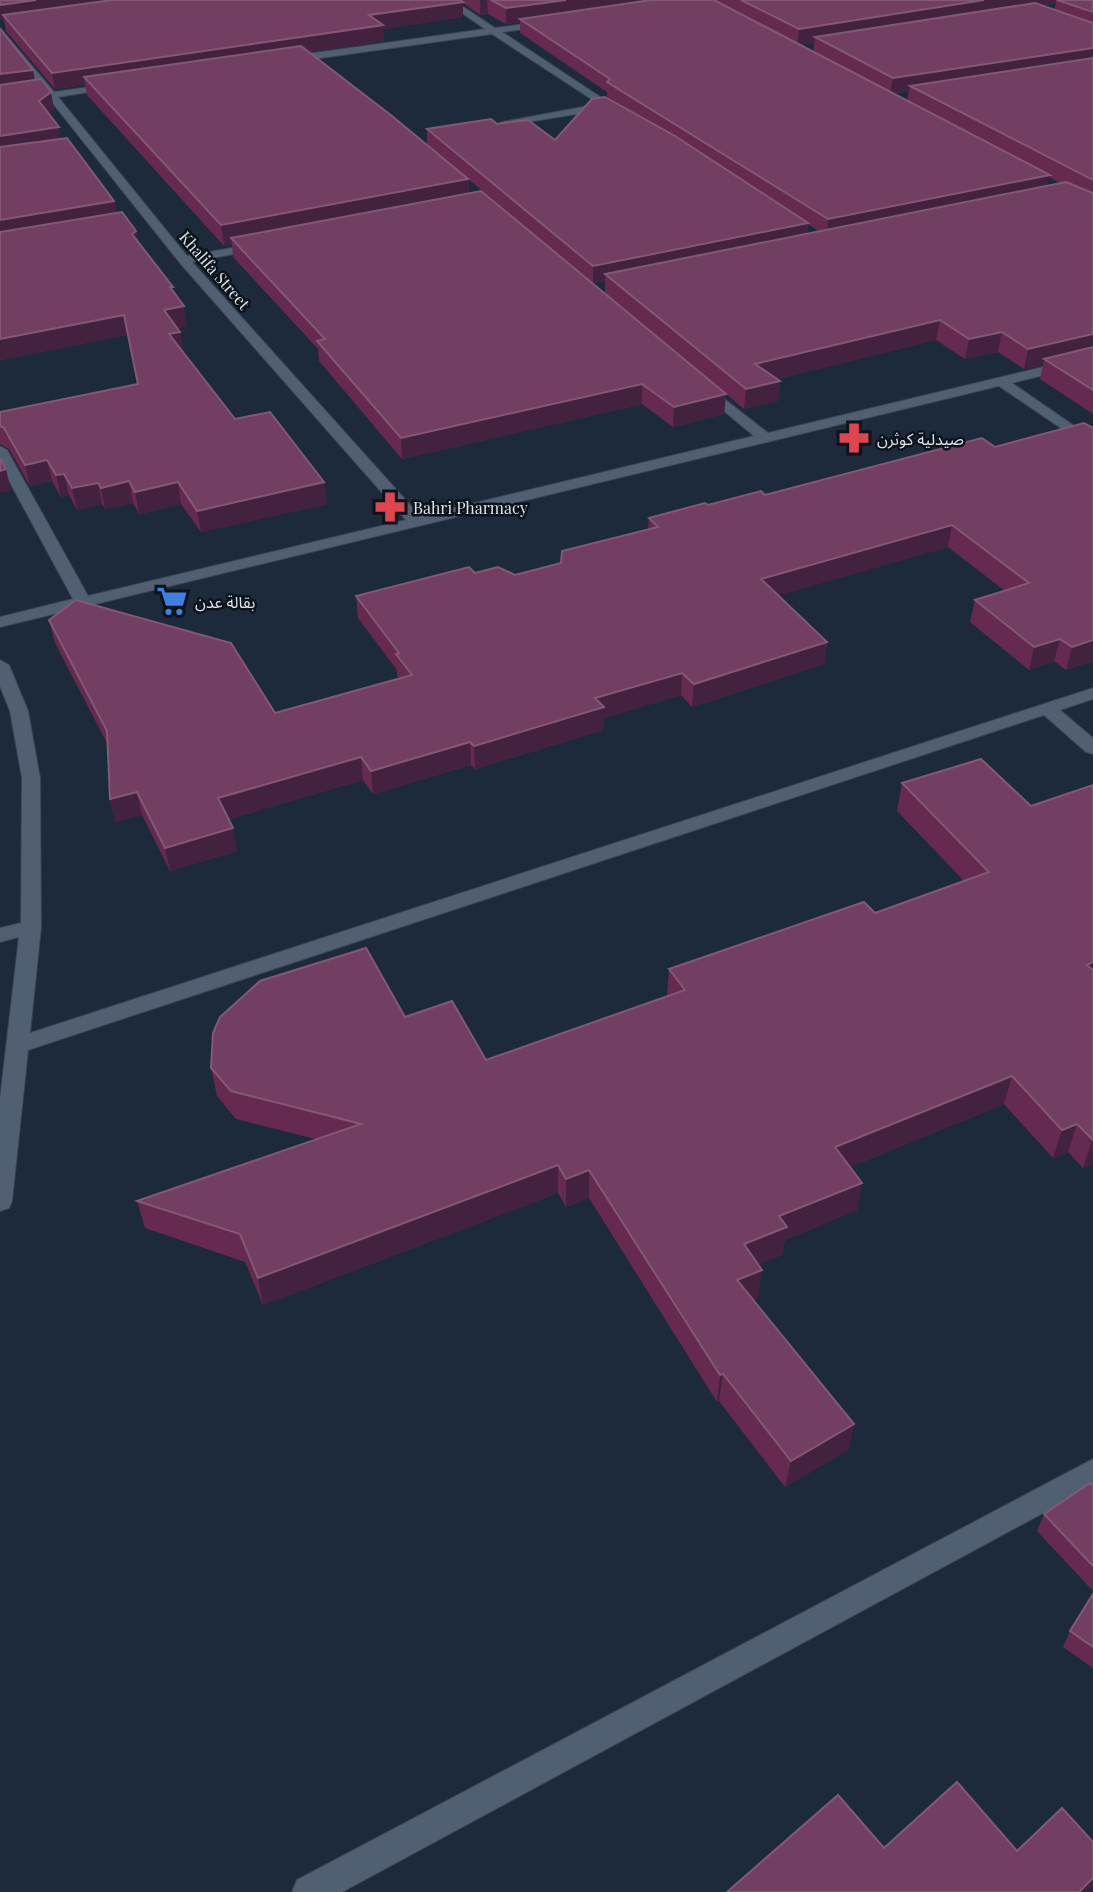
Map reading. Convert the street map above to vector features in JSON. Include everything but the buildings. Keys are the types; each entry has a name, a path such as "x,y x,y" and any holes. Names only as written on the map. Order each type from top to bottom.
{"street":[{"path":"447,0 631,120"},
{"path":"268,62 315,60 557,22"},
{"path":"1,33 13,24"},
{"name":"Khalifa Street","path":"1,33 86,147 146,221 184,260 417,522"},
{"path":"45,92 119,85"},
{"path":"489,128 607,106"},
{"path":"184,260 280,242"},
{"path":"0,622 1093,359"},
{"path":"695,379 765,438"},
{"path":"1000,381 1093,446"},
{"path":"0,450 83,602"},
{"path":"0,665 19,711 31,778 31,927 0,1201"},
{"path":"16,1046 1093,693"},
{"path":"1046,707 1093,748"},
{"path":"0,935 31,927"},
{"path":"309,1892 1093,1472"}],"place":[{"name":"صيدلية كوثرن","path":"854,438"},
{"name":"Bahri Pharmacy","path":"390,507"},
{"name":"بقالة عدن","path":"172,601"}]}
